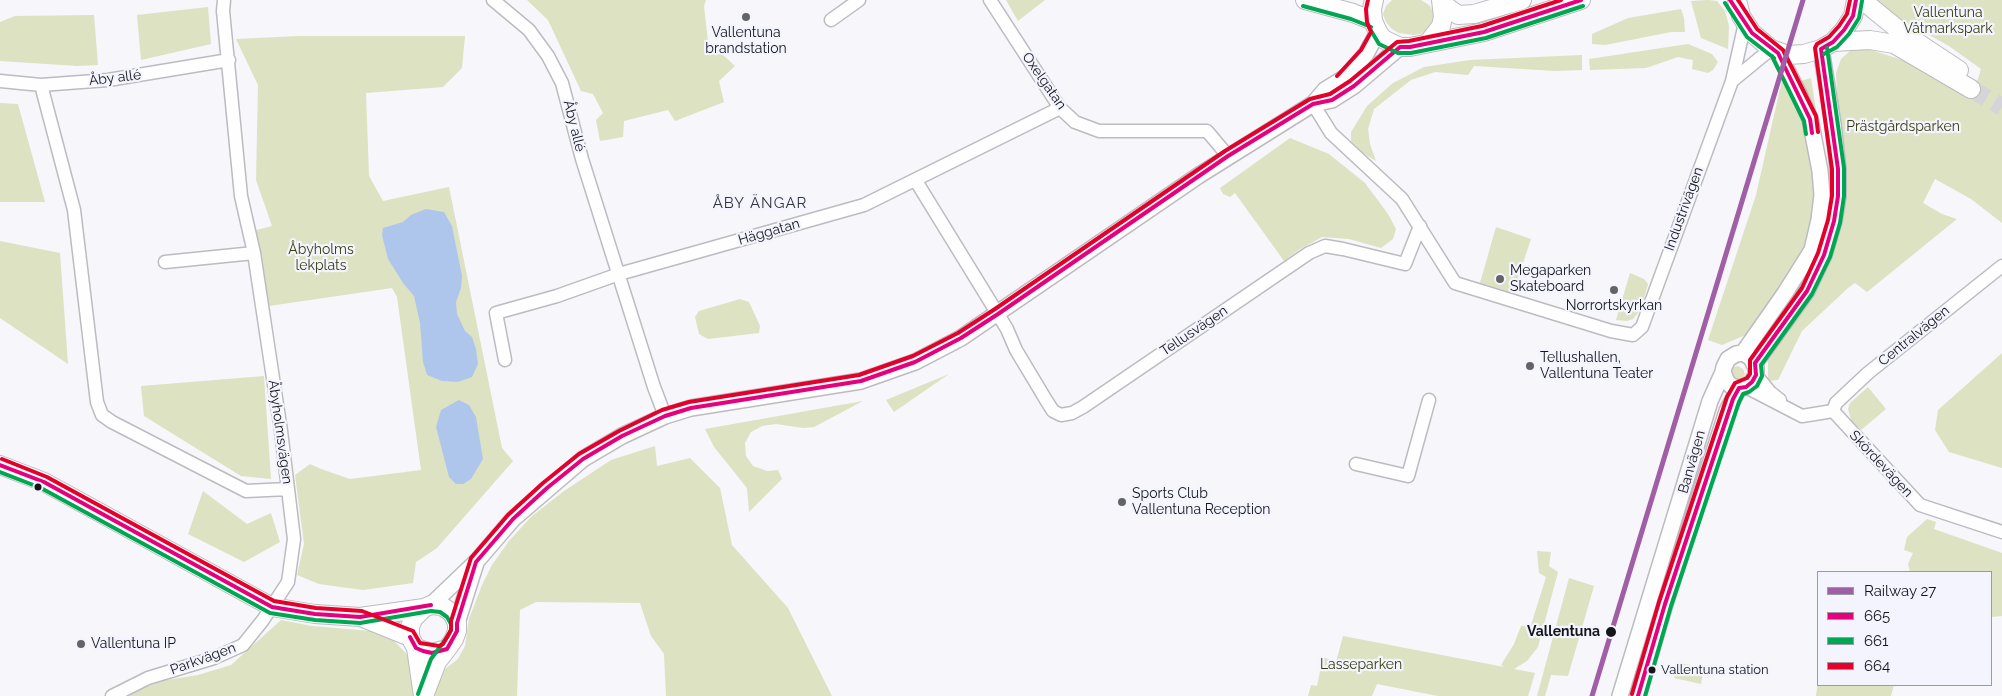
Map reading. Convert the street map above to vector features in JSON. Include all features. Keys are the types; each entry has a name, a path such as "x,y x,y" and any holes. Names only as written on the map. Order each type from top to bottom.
{"main road":[{"path":"1305,0 1353,13 1375,26"},
{"path":"1374,0 1372,9 1375,26 1384,39 1400,47 1410,47 1484,32 1582,0"},
{"path":"1442,2 1458,15 1474,14 1522,0"},
{"path":"1730,0 1741,13 1752,33 1775,51 1788,55 1804,54 1827,46 1870,40 1894,44 1973,84 1862,0"},
{"path":"1827,46 1844,30 1853,16 1856,0"},
{"path":"1428,43 1441,26 1443,17 1442,2"},
{"path":"0,465 44,482 272,607 315,614 360,617 428,606 442,606 452,613 457,622 457,631 454,640 437,662 424,696"},
{"path":"424,696 410,627 412,620 428,606"},
{"path":"360,617 432,653 447,649"}],"street":[{"name":"Åbyholmsvägen","path":"224,0 223,11 241,196 254,253 294,539 288,582 272,607"},
{"name":"Åby allé","path":"493,0 529,30 548,56 562,83 582,159 654,387 665,416"},
{"path":"831,20 859,0"},
{"name":"Oxelgatan","path":"990,0 1060,108 1075,122 1099,131 1207,131 1228,156"},
{"name":"Industrivägen","path":"1420,226 1455,283 1611,332 1633,335 1642,327 1732,81 1741,13"},
{"path":"428,606 476,562 513,519 583,459 622,436 665,416 691,408 861,381 914,362 961,338 1228,156 1313,104 1325,90 1346,77 1366,54 1375,26"},
{"name":"Banvägen","path":"1751,363 1807,290 1824,255 1834,221 1838,196 1838,169 1827,46"},
{"path":"1313,104 1332,100 1354,86 1400,47"},
{"path":"1732,81 1775,51"},
{"name":"Banvägen","path":"1638,696 1665,604 1728,411 1742,387 1752,382 1751,363 1785,293 1812,250 1819,220 1822,196 1820,172 1810,119 1798,92 1775,51"},
{"name":"Åby allé","path":"0,81 41,85 108,80 229,60"},
{"path":"41,85 74,210 97,402 102,415 112,422 246,491 288,489"},
{"path":"1313,104 1331,133 1402,199 1420,226"},
{"name":"Häggatan","path":"619,274 864,205 916,181 1060,108"},
{"path":"916,181 998,314"},
{"name":"Tellusvägen","path":"998,314 1016,350 1053,411 1061,414 1072,413 1309,253 1325,246 1343,248 1405,264 1420,226"},
{"path":"165,262 254,253"},
{"name":"Centralvägen","path":"1834,411 1836,403 1868,373 2002,266"},
{"path":"505,360 496,313 556,296 619,274"},
{"name":"Banvägen","path":"1620,696 1710,401 1728,359 1736,354 1751,363"},
{"path":"1751,363 1770,392 1793,411"},
{"path":"1723,372 1731,386 1742,387 1802,416 1834,411"},
{"path":"1356,464 1408,476 1429,400"},
{"name":"Skördevägen","path":"1834,411 1920,505 2002,532"},
{"path":"457,622 476,562"},
{"name":"Parkvägen","path":"113,691 214,658 242,645 272,607"}],"green space":[{"path":"527,0 706,0 704,6 708,41 735,66 719,81 724,102 675,121 668,110 624,121 623,137 600,141 596,120 603,113 593,94 581,91 548,20"},
{"path":"1006,0 1045,0 1018,21"},
{"path":"1392,0 1421,0 1429,5 1433,11 1434,19 1431,27 1424,33 1414,35 1399,33 1392,29 1386,22 1383,14 1386,6"},
{"name":"Prästgårdsparken","path":"1875,0 2002,0 2002,223 1971,199 1935,179 1923,203 1942,214 1957,219 1867,292 1855,283 1848,288 1802,331 1778,380 1768,381 1768,353 1840,221 1843,147 1836,73 1841,59 1850,51 1868,49 1915,64 1968,94 1978,79 1981,69 1949,46 1881,7"},
{"path":"1691,1 1717,1 1725,11 1729,26 1728,49 1701,38"},
{"path":"208,7 211,44 141,60 137,15"},
{"path":"1681,9 1685,32 1671,32 1605,45 1592,44 1592,34 1628,18"},
{"path":"94,15 98,65 77,66 0,61 0,22 15,16"},
{"name":"Åbyholms lekplats","path":"299,36 465,36 462,68 443,87 366,93 369,176 383,201 449,187 502,448 513,461 437,548 416,562 413,583 363,590 319,584 297,575 304,544 295,475 310,464 350,479 421,470 397,297 392,288 262,307 249,232 272,226 256,180 258,85 236,39"},
{"path":"1688,44 1712,54 1718,62 1713,70 1708,73 1692,69 1693,60 1678,57 1646,68 1590,70 1589,59"},
{"path":"1582,55 1582,70 1555,71 1474,66 1468,75 1435,72 1411,80 1374,109 1368,129 1370,144 1376,161 1363,153 1351,141 1351,132 1367,106 1393,83 1424,67 1470,60"},
{"path":"1811,78 1830,200 1829,219 1821,247 1811,105 1801,81"},
{"path":"1782,80 1798,104 1808,134 1818,199 1811,238 1795,270 1748,334 1722,345 1708,340 1756,195"},
{"path":"0,103 18,104 45,202 0,202"},
{"path":"1290,138 1329,154 1365,183 1388,214 1396,229 1393,239 1381,248 1349,239 1322,237 1300,249 1284,261 1235,193 1230,197 1223,194 1220,188"},
{"path":"1496,227 1531,239 1513,293 1480,283"},
{"path":"0,241 60,253 68,364 0,318"},
{"path":"1630,273 1644,279 1648,284 1641,309 1633,319 1627,321 1616,320"},
{"path":"740,299 749,302 760,326 759,333 708,339 699,334 695,317 699,311"},
{"path":"2002,353 2002,468 1949,452 1935,430 1938,410"},
{"path":"1738,366 1743,369 1745,374 1742,381 1737,383 1729,371 1732,367"},
{"path":"949,374 894,412 886,400"},
{"path":"264,376 271,479 241,476 144,416 141,386"},
{"path":"1868,387 1886,409 1861,430 1851,420 1848,409 1850,403"},
{"path":"863,401 814,427 803,428 776,424 762,426 751,432 745,443 746,456 753,466 767,471 778,470 782,479 749,512 747,488 714,447 705,429"},
{"path":"1714,411 1699,468 1657,595"},
{"path":"655,446 657,466 690,458 720,488 732,545 788,608 832,696 666,696 664,654 651,636 640,603 536,602 520,610 517,696 435,696 445,669 458,659 465,646 469,619 482,585 492,565 509,541 531,517 564,491 611,460"},
{"path":"203,491 247,524 271,513 280,542 244,562 188,534"},
{"path":"1927,519 1936,522 1934,529 2002,553 2002,616 1992,617 1992,571 1910,571 1908,564 1913,553 1904,550 1907,537"},
{"name":"Lasseparken","path":"1537,551 1551,552 1549,566 1558,572 1538,647 1527,661 1514,669 1535,673 1528,696 1438,696 1377,684 1372,696 1308,696 1311,685 1317,686 1323,657 1336,662 1343,636 1504,667 1501,665 1514,644 1521,626 1531,625 1546,577 1539,573"},
{"path":"1569,578 1594,586 1568,676 1551,675 1545,696 1537,696"},
{"path":"281,620 312,626 371,631 392,639 405,652 413,667 416,696 128,696 137,690 166,680 198,675 231,665"},
{"path":"1677,663 1704,667 1701,684 1674,678"},
{"path":"1817,686 1894,686 1891,696 1816,696"}],"water":[{"path":"426,209 444,212 452,226 462,276 461,288 456,302 457,314 465,331 472,337 476,349 478,364 472,377 458,382 442,381 427,375 423,362 420,323 414,296 403,283 388,259 382,235 383,228 403,222 411,215"},
{"path":"459,400 469,405 476,417 483,459 471,479 463,484 456,484 449,477 436,427 441,410"}],"tunnel":[{"path":"1971,89 2002,107"}],"rail line":[{"name":"27","path":"1592,696 1803,0"}],"transit line":[{"name":"664","path":"1337,76 1361,50 1371,32 1367,22 1366,9 1368,0"},
{"name":"664","path":"2,459 47,477 274,601 316,608 362,611 413,631 420,643 439,646 443,644 451,630 451,621 471,558 508,515 579,454 619,431 662,410 689,402 859,375 913,356 958,333 995,309 1225,151 1310,99 1330,94 1350,81 1397,42 1482,26 1561,0"},
{"name":"665","path":"1400,47 1410,47 1484,32 1581,0"},
{"name":"665","path":"1730,0 1752,33 1778,53"},
{"name":"664","path":"1738,0 1757,29 1783,50 1816,116 1818,132"},
{"name":"664","path":"1632,694 1659,602 1727,397 1735,383 1747,378 1750,374 1750,360 1802,288 1818,253 1828,220 1832,196 1832,169 1815,48 1817,44 1829,37 1839,26 1847,14 1850,0"},
{"name":"665","path":"1821,49 1833,42 1844,30 1853,16 1856,0"},
{"name":"661","path":"1824,54 1837,47 1849,34 1859,18 1862,1"},
{"name":"661","path":"1725,3 1747,37 1774,58"},
{"name":"661","path":"1303,6 1351,19 1371,27"},
{"name":"661","path":"1367,24 1379,44 1398,53 1411,53 1486,38 1583,6"},
{"name":"665","path":"410,637 416,648 423,651 432,653 447,649 457,631 457,623 476,562 513,519 583,459 622,436 665,416 691,408 861,381 915,362 961,338 998,314 1228,156 1313,104 1332,100 1354,86 1400,47"},
{"name":"661","path":"1645,696 1671,606 1739,402 1743,394 1757,386 1762,376 1761,365 1812,294 1830,257 1840,223 1844,196 1844,168 1827,48"},
{"name":"665","path":"1638,696 1665,604 1733,399 1739,388 1746,387 1752,382 1756,375 1755,363 1807,291 1824,255 1834,221 1838,196 1838,169 1821,49"},
{"name":"665","path":"1778,53 1810,119 1812,133"},
{"name":"661","path":"1772,56 1804,121 1806,134"},
{"name":"665","path":"0,465 44,482 272,607 315,614 360,617 431,605"},
{"name":"661","path":"0,472 41,488 270,613 315,620 360,623 431,611 440,612 447,617 451,624 451,630 431,659 418,694"}],"place":[{"name":"Vallentuna brandstation","path":"746,17"},
{"name":"Megaparken Skateboard","path":"1500,279"},
{"name":"Norrortskyrkan","path":"1614,290"},
{"name":"Tellushallen, Vallentuna Teater","path":"1530,366"},
{"name":"Sports Club Vallentuna Reception","path":"1122,502"},
{"name":"Vallentuna","path":"1611,632"},
{"name":"Vallentuna IP","path":"81,644"},
{"name":"Vallentuna station","path":"1652,670"}],"district":[{"name":"ÅBY ÄNGAR","path":"760,203"}],"park label":[{"name":"Vallentuna Våtmarkspark","path":"1948,22"}]}
